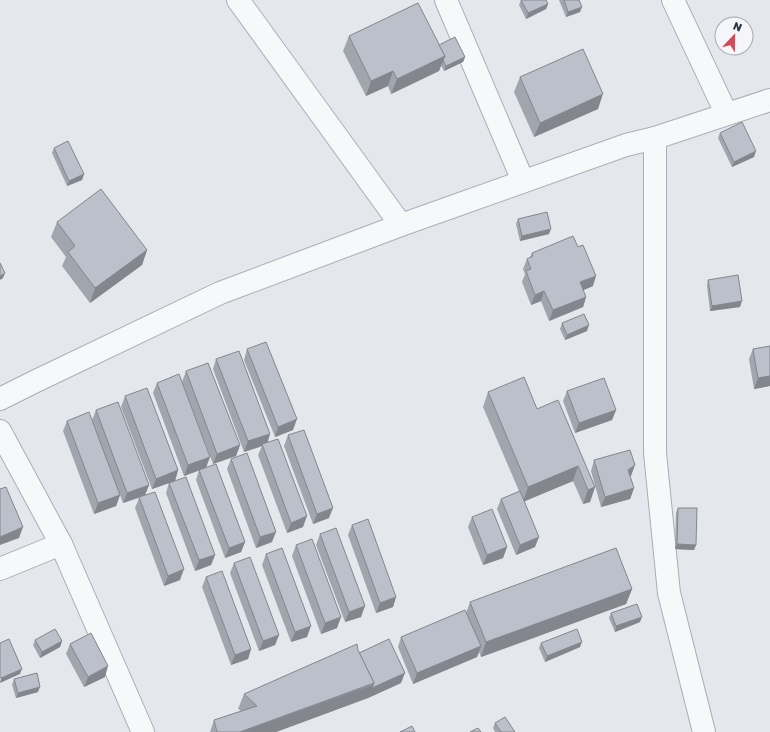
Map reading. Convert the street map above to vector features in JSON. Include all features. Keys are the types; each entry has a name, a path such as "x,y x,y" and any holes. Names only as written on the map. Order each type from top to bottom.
{"street":[{"path":"238,0 401,225"},
{"path":"446,0 523,181"},
{"path":"673,0 726,114"},
{"path":"0,399 220,293 523,181 626,145 655,138 770,100"},
{"path":"655,138 655,453 669,593 704,732"},
{"path":"0,431 61,544 143,732"},
{"path":"0,569 61,544"}],"building":[{"path":"521,0 546,0 548,4 528,13"},
{"path":"564,0 579,0 582,7 568,12"},
{"path":"418,3 445,56 397,79 393,71 371,81 349,36"},
{"path":"455,37 465,57 446,66 443,60 445,56 439,45"},
{"path":"583,49 603,94 540,123 520,77"},
{"path":"742,122 756,151 734,162 720,133"},
{"path":"68,141 84,174 69,181 54,148"},
{"path":"101,189 147,250 95,288 68,252 75,246 57,222"},
{"path":"547,212 551,229 522,236 518,219"},
{"path":"573,236 578,247 583,245 596,276 580,282 586,297 553,310 544,291 535,295 526,271 531,269 527,259 533,256 532,253"},
{"path":"0,263 5,273 0,276"},
{"path":"738,275 742,301 712,306 708,280"},
{"path":"584,314 589,325 567,335 562,323"},
{"path":"266,342 297,419 278,427 247,349"},
{"path":"770,346 770,376 758,378 753,349"},
{"path":"239,351 270,434 248,441 216,359"},
{"path":"208,363 240,445 217,454 186,371"},
{"path":"179,374 210,457 188,465 157,383"},
{"path":"524,377 537,409 558,400 595,487 588,490 578,466 528,487 488,392"},
{"path":"604,378 616,410 579,423 567,391"},
{"path":"147,388 178,470 156,479 125,396"},
{"path":"118,402 149,485 127,493 96,410"},
{"path":"89,412 120,495 98,503 67,421"},
{"path":"304,430 333,508 317,514 288,435"},
{"path":"278,439 307,516 291,523 262,444"},
{"path":"630,450 635,465 628,470 634,488 605,497 594,460"},
{"path":"247,453 276,532 260,537 231,459"},
{"path":"216,464 245,542 229,548 199,470"},
{"path":"186,477 215,555 199,560 169,483"},
{"path":"6,487 23,527 0,537 0,489"},
{"path":"520,491 539,537 520,545 501,499"},
{"path":"155,492 184,569 168,576 139,497"},
{"path":"678,508 697,508 696,545 677,544"},
{"path":"492,509 507,547 487,555 472,517"},
{"path":"368,519 396,597 380,603 352,525"},
{"path":"336,528 365,606 349,612 320,534"},
{"path":"312,539 341,617 325,623 296,545"},
{"path":"282,548 311,626 295,632 266,554"},
{"path":"616,548 632,589 486,642 470,602"},
{"path":"250,557 279,635 263,641 234,563"},
{"path":"222,571 251,649 235,655 206,577"},
{"path":"637,604 642,617 616,626 611,613"},
{"path":"465,610 481,646 417,673 401,637"},
{"path":"55,629 62,641 42,652 35,640"},
{"path":"577,629 582,642 547,656 541,643"},
{"path":"91,633 108,666 88,677 70,644"},
{"path":"9,639 22,669 1,678 0,643"},
{"path":"389,639 405,673 372,688 374,683 359,653"},
{"path":"357,644 358,650 374,683 240,732 217,732 214,720 257,706 244,694"},
{"path":"37,673 40,687 18,693 14,679"},
{"path":"505,717 515,732 501,732 495,723"},
{"path":"412,726 415,732 400,732"},
{"path":"478,728 481,732 470,732"}]}
